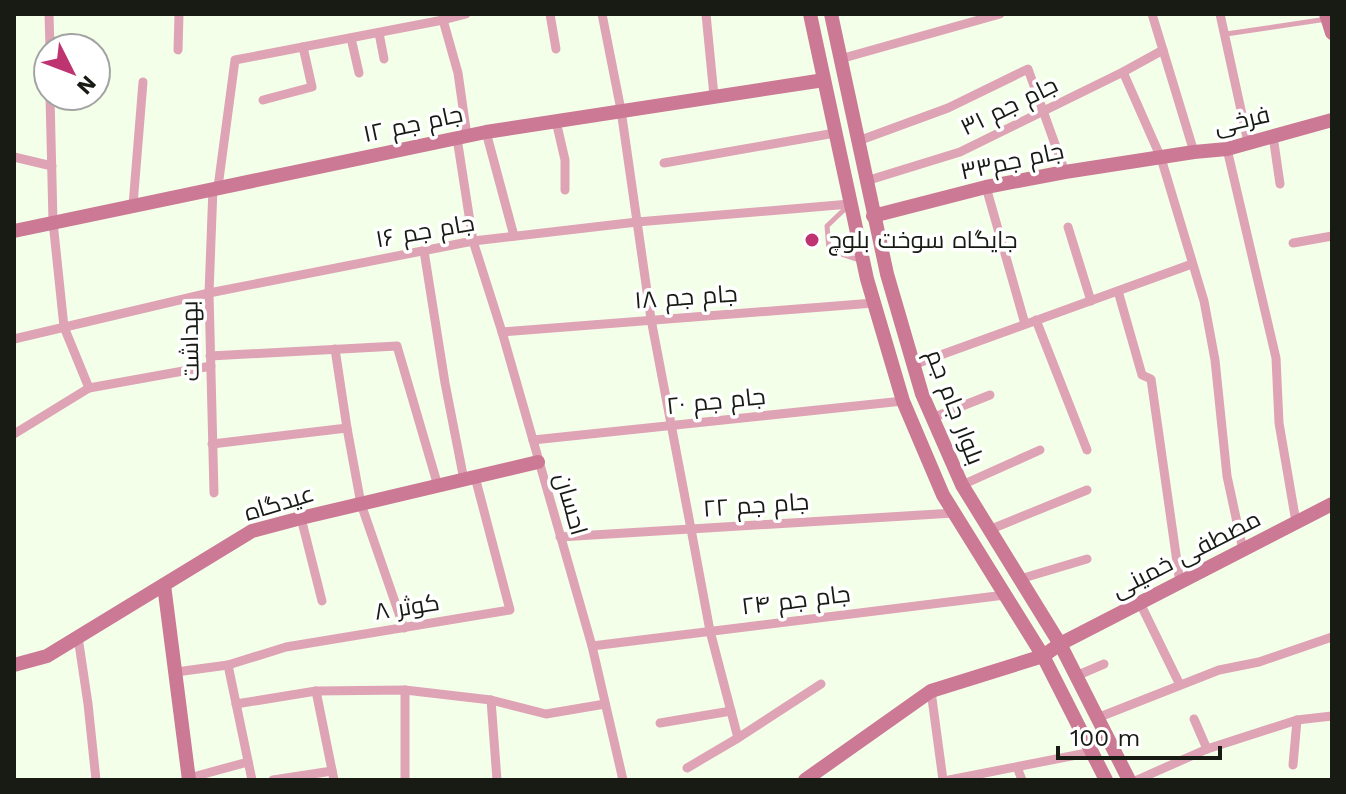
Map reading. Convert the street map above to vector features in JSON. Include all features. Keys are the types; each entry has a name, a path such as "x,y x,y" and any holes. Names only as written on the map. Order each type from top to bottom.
{"street":[{"path":"178,50 179,14"},
{"path":"263,100 312,87 303,47 466,14"},
{"path":"550,14 556,49"},
{"path":"602,14 621,110 651,319 671,426 710,631 738,738"},
{"path":"706,14 714,96"},
{"name":"بلوار جام جم","path":"810,14 863,261 903,401 943,495 1043,656 1106,780"},
{"name":"بلوار جام جم","path":"831,14 873,216 922,394 962,485 1060,644 1129,780"},
{"path":"840,59 973,17 1000,14"},
{"path":"1152,14 1194,152"},
{"path":"1220,14 1248,142"},
{"path":"1327,16 1332,33"},
{"name":"احسان","path":"443,20 458,73 473,241 592,646 623,780"},
{"path":"379,33 384,59"},
{"path":"351,38 359,73"},
{"name":"بهداشت","path":"214,493 209,293 215,188 235,60 303,47"},
{"name":"جام جم ۳۱","path":"866,181 960,152 1163,50"},
{"path":"858,141 948,108 1028,69 1065,172"},
{"path":"1123,72 1161,158 1204,301 1215,360 1227,476 1243,550"},
{"name":"جام جم ۱۲","path":"14,231 486,132 824,80"},
{"path":"133,205 143,82"},
{"path":"50,112 53,222 64,327 89,388"},
{"name":"فرخی","path":"1161,158 1227,149 1332,120"},
{"path":"556,121 565,160 565,190"},
{"path":"486,132 514,236"},
{"path":"664,163 835,133"},
{"path":"1273,136 1280,184"},
{"path":"1227,149 1276,358 1279,423 1296,522"},
{"path":"14,157 52,166"},
{"name":"جام جم۳۳","path":"873,216 986,187 1161,158"},
{"path":"986,187 1025,324"},
{"name":"جام جم ۱۶","path":"14,339 209,293 473,241 637,222 850,204"},
{"path":"1068,227 1091,301"},
{"path":"1293,243 1332,236"},
{"path":"424,251 445,383 470,478"},
{"path":"913,365 1192,264"},
{"path":"1118,291 1142,375 1151,379 1180,583"},
{"name":"جام جم ۱۸","path":"502,332 874,303"},
{"path":"1036,320 1087,450"},
{"path":"14,434 89,388 210,361 397,346 438,486"},
{"path":"335,349 361,504 404,628"},
{"path":"903,401 922,394"},
{"path":"932,418 990,395"},
{"name":"جام جم ۲۰","path":"533,440 903,401"},
{"path":"212,444 347,428"},
{"path":"962,485 1040,450"},
{"name":"عیدگاه","path":"14,665 47,656 252,531 538,462"},
{"name":"کوثر ۸","path":"176,672 228,665 286,647 510,610 470,478"},
{"path":"989,530 1087,490"},
{"name":"مصطفی خمینی","path":"1043,656 1060,644 1332,504"},
{"name":"جام جم ۲۲","path":"560,537 954,513"},
{"path":"301,518 322,601"},
{"path":"1020,579 1087,559"},
{"path":"164,585 189,779 248,762"},
{"name":"جام جم ۲۴","path":"592,646 1005,595"},
{"path":"1140,603 1180,685"},
{"path":"78,637 96,780"},
{"path":"1097,718 1219,670 1259,662 1332,637"},
{"path":"805,780 931,691 1043,656"},
{"path":"1076,676 1104,664"},
{"path":"228,665 252,780"},
{"path":"687,768 821,684"},
{"path":"236,704 316,691 405,690 491,700 546,714 605,704"},
{"path":"405,690 405,780"},
{"path":"273,780 333,776 316,691"},
{"path":"931,691 946,780 1092,752"},
{"path":"491,700 497,780"},
{"path":"660,723 731,711"},
{"path":"1137,780 1207,749 1297,720 1332,716"},
{"path":"1194,719 1207,749"},
{"path":"1293,765 1297,720"},
{"path":"1017,767 1022,780"}],"lane":[{"path":"1225,34 1327,16"},
{"path":"850,204 827,226 829,250 863,261"}],"place":[{"name":"جایگاه سوخت بلوچ","path":"812,240"}]}
